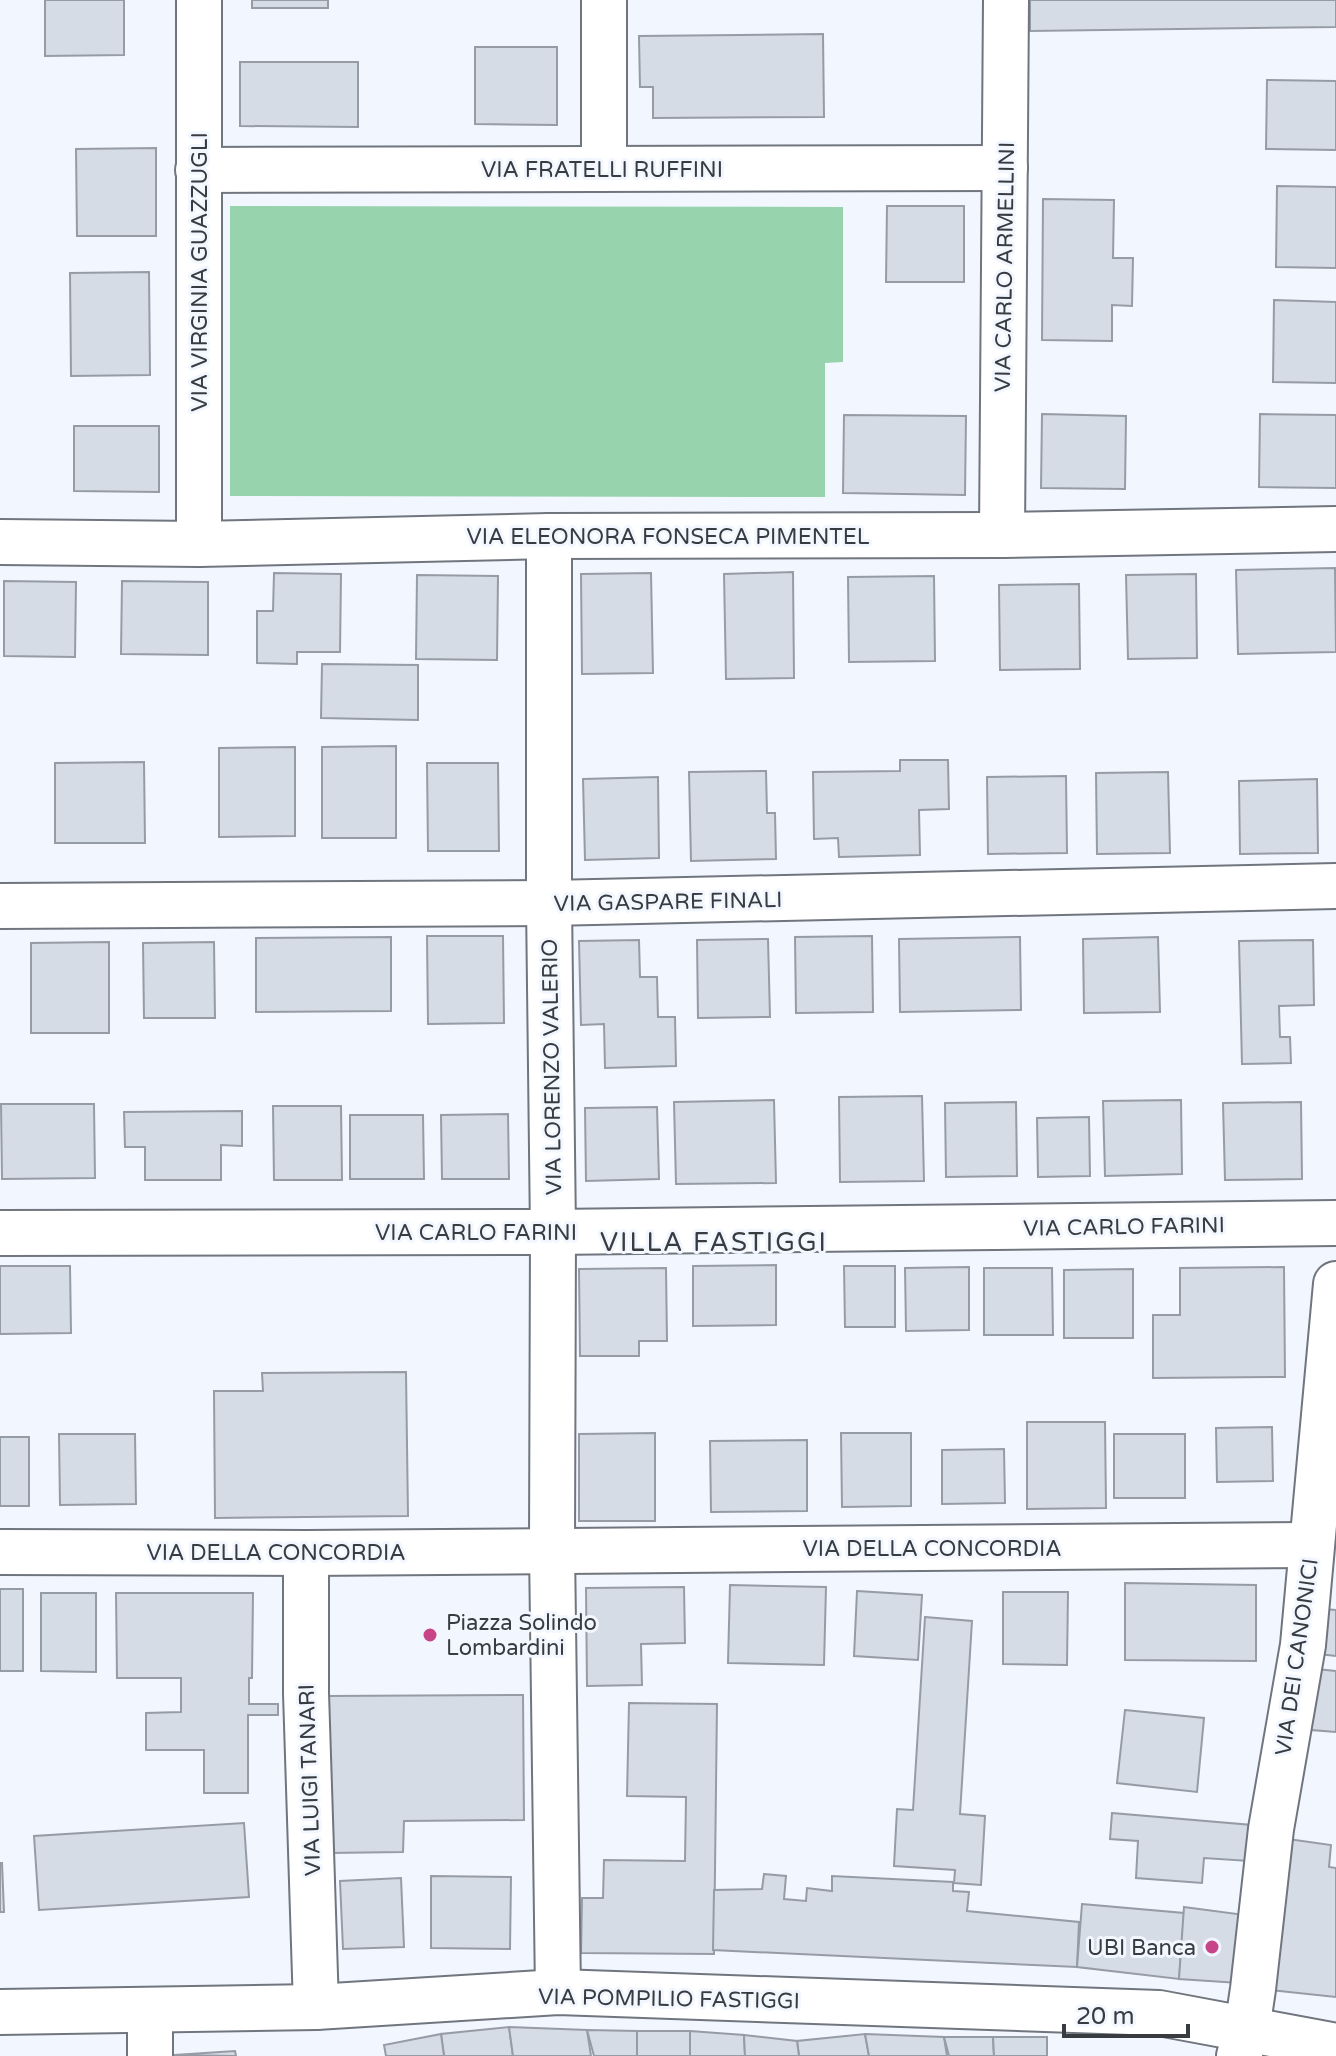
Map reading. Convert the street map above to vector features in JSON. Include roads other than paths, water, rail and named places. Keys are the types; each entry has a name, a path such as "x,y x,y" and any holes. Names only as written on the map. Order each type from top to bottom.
{"street":[{"name":"VIA VIRGINIA GUAZZUGLI","path":"199,0 199,544"},
{"path":"604,0 604,169"},
{"name":"VIA CARLO ARMELLINI","path":"1002,535 1006,0"},
{"name":"VIA FRATELLI RUFFINI","path":"198,170 1005,168"},
{"name":"VIA ELEONORA FONSECA PIMENTEL","path":"0,542 199,544 549,536 1002,535 1336,529"},
{"name":"VIA LORENZO VALERIO","path":"549,536 552,1550"},
{"name":"VIA GASPARE FINALI","path":"0,906 549,903 1336,886"},
{"name":"VIA CARLO FARINI","path":"0,1233 553,1232 1336,1223"},
{"name":"VIA DEI CANONICI","path":"1243,2043 1271,1829 1303,1645 1335,1305"},
{"name":"VIA DELLA CONCORDIA","path":"0,1552 306,1553 1311,1545"},
{"path":"552,1550 558,1992"},
{"name":"VIA LUIGI TANARI","path":"306,1553 306,1693 316,2007"},
{"name":"VIA POMPILIO FASTIGGI","path":"0,2012 316,2007 558,1992 1159,2013 1243,2043 1336,2046"},
{"path":"150,2011 150,2056"}],"place":[{"name":"Piazza Solindo Lombardini","path":"430,1635"},
{"name":"UBI Banca","path":"1212,1947"}],"district":[{"name":"VILLA FASTIGGI","path":"714,1242"}]}
